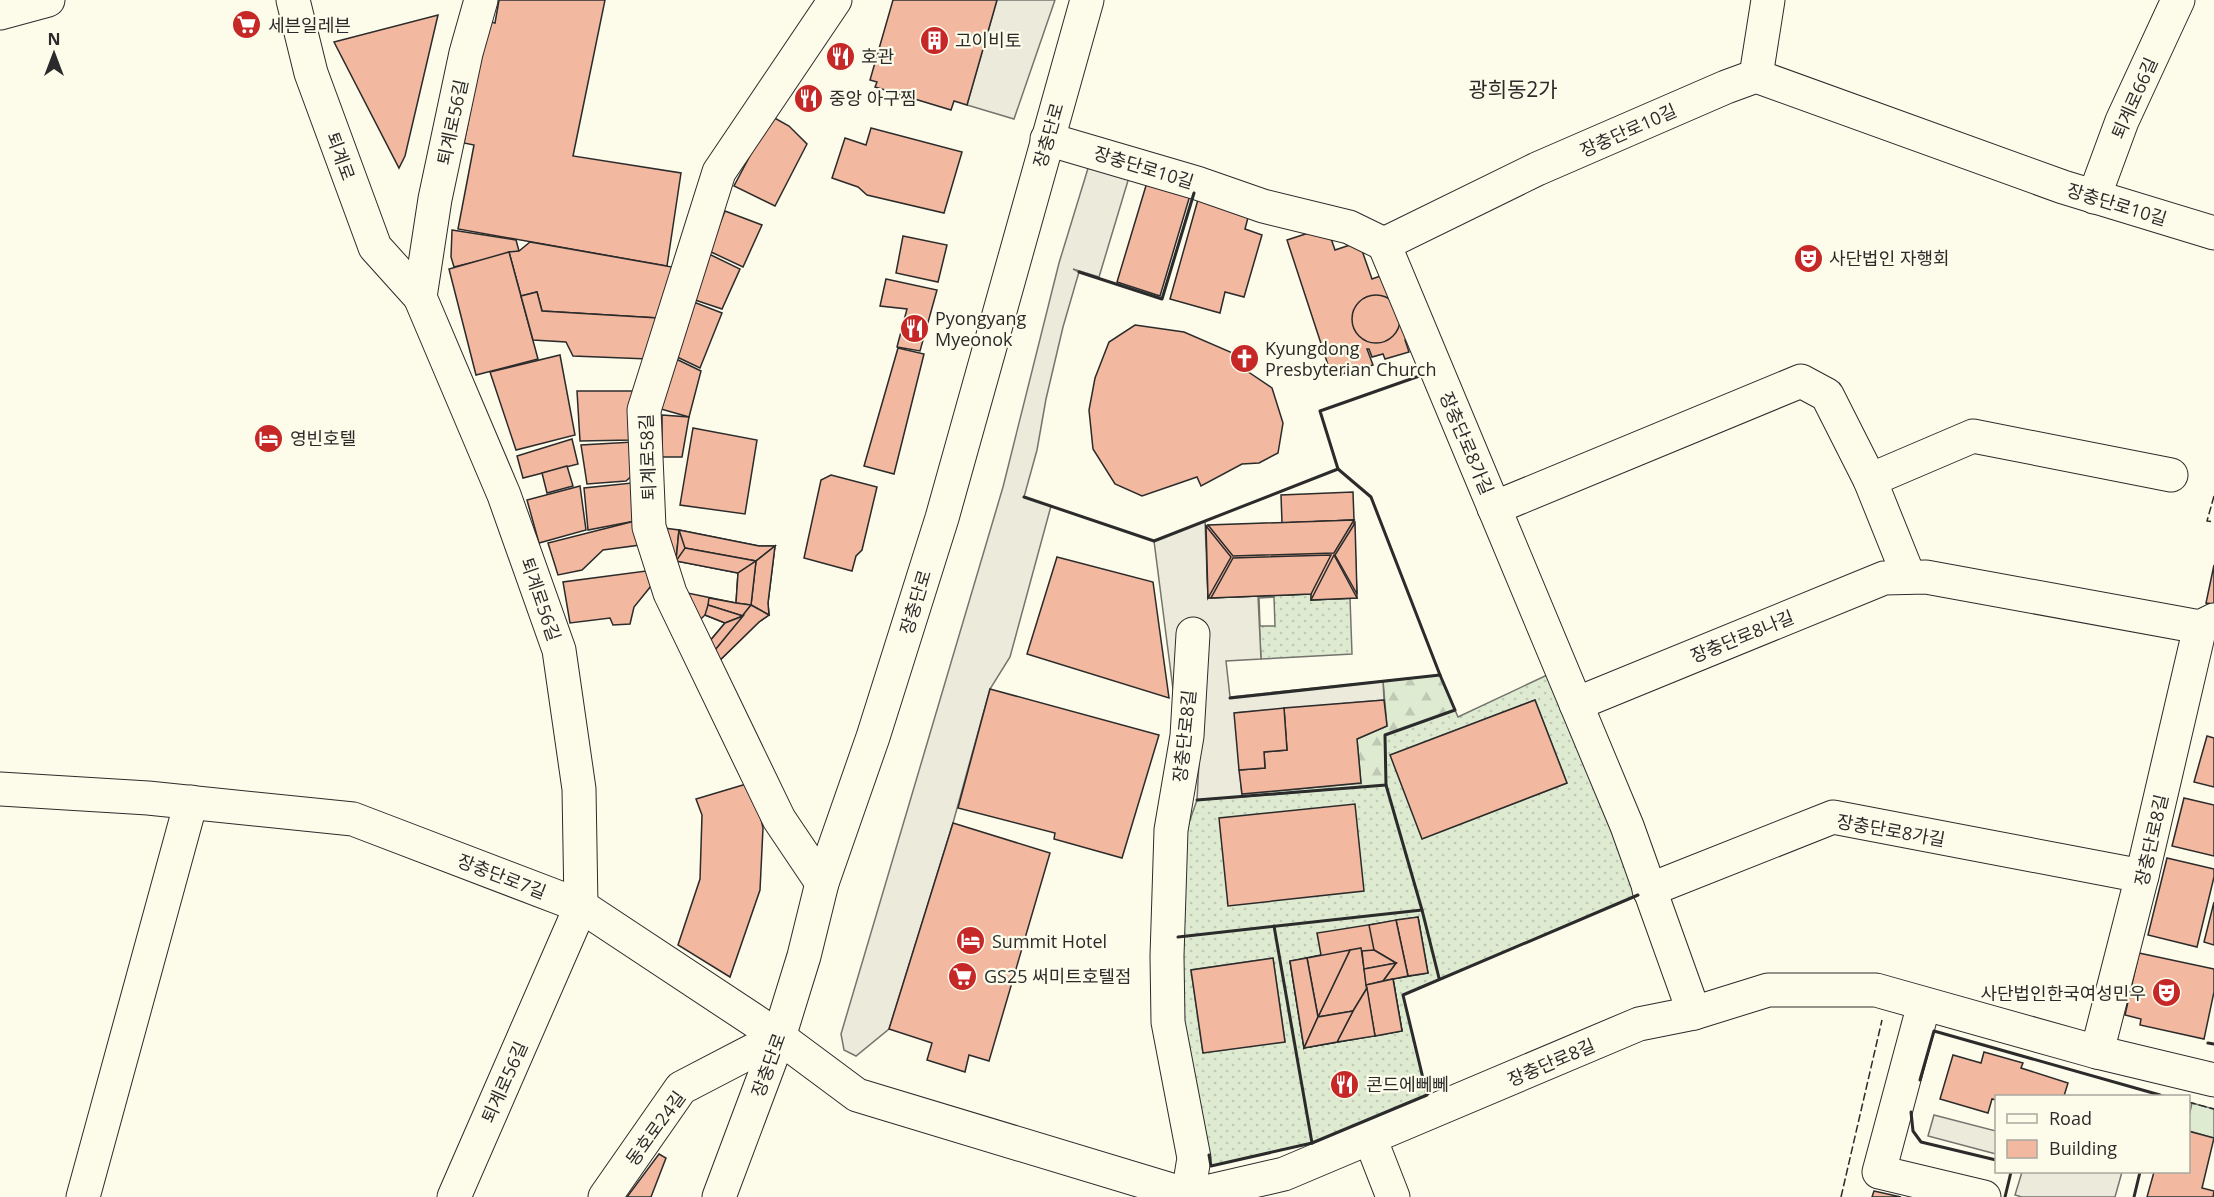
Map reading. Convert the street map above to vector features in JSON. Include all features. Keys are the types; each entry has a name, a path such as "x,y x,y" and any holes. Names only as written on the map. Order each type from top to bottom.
{"street":[{"path":"0,13 48,0"},
{"name":"퇴계로","path":"293,0 310,73 375,247 420,297"},
{"name":"퇴계로56길","path":"454,1197 581,906 579,789 559,650 504,495 420,297 435,199 466,53 481,0"},
{"name":"퇴계로58길","path":"822,883 779,819 670,593 649,527 644,410 719,172 835,0"},
{"name":"장충단로","path":"719,1197 779,1037 804,956 822,883 873,737 942,518 1087,0"},
{"path":"1756,76 1768,0"},
{"name":"퇴계로66길","path":"2094,197 2122,121 2178,0"},
{"name":"장충단로10길","path":"1047,139 1197,183 1263,206 1348,227 1384,244 1537,169 1756,76 2094,197 2214,233"},
{"name":"장충단로8가길","path":"1384,244 1627,826 1694,1013"},
{"name":"장충단로8가길","path":"1494,508 1801,381 1827,395 1870,480"},
{"path":"1909,577 1870,480 1973,436 2171,475"},
{"name":"장충단로8나길","path":"1576,704 1884,578 1926,577 2207,623"},
{"name":"장충단로8길","path":"2097,1052 2207,623"},
{"name":"장충단로8길","path":"1186,1196 1194,1158 1168,1022 1167,956 1171,830 1187,736 1192,634"},
{"name":"장충단로7길","path":"0,789 148,798 353,819 581,906 779,1037"},
{"path":"83,1197 191,802"},
{"name":"장충단로8가길","path":"1649,890 1833,817 2142,876"},
{"name":"장충단로8길","path":"779,1037 857,1095 1186,1196 1284,1174 1639,1024 1694,1013 1768,990 1876,990 2097,1052 2214,1080"},
{"path":"1924,1004 1879,1172 1984,1197"},
{"name":"동호로24길","path":"605,1197 681,1088 779,1037"},
{"path":"1371,1138 1393,1197"}],"green space":[{"path":"1311,594 1311,600 1350,598 1352,654 1261,659 1258,596","holes":["1274,597 1275,626 1260,626 1259,598"]},
{"path":"1562,668 1649,890 1403,995 1427,1095 1312,1143 1211,1166 1181,1017 1184,837 1197,800 1386,785 1385,735 1455,710 1458,717","holes":["1535,700 1567,783 1423,838 1391,755","1321,955 1408,976 1393,979 1402,1031 1304,1048 1290,962","1273,958 1285,1041 1203,1053 1191,970"]},
{"path":"1440,675 1455,710 1385,735 1386,785 1242,797 1242,794 1361,783 1357,739 1387,726 1383,681"},
{"path":"2192,1103 2214,1109 2214,1138 2190,1131"}],"shaded area":[{"path":"997,0 1055,0 1014,119 967,105"},
{"path":"1093,152 1133,164 1099,277 1073,269 1079,272 1063,327 1037,450 1024,497 1051,506 1010,657 990,689 953,823 889,1029 856,1056 844,1050 841,1034 1003,487 1059,263"},
{"path":"1205,521 1208,598 1258,596 1261,659 1226,661 1230,697 1383,681 1384,700 1235,713 1242,797 1197,800 1203,686 1173,689 1154,541"},
{"path":"1934,1115 1995,1131 1995,1154 1928,1136"},
{"path":"2022,1173 2122,1173 2115,1197 2022,1197 2015,1195"}],"building":[{"path":"499,0 605,0 573,156 681,173 667,266 458,229 474,145 464,143 488,21 495,23"},
{"name":"고이비토","path":"893,0 997,0 967,105 954,101 951,110 875,87 877,82 870,80"},
{"path":"438,15 405,156 399,168 334,42"},
{"path":"771,116 789,126 807,144 775,206 734,186"},
{"path":"871,128 962,152 944,213 867,195 858,187 832,178 845,138 866,145"},
{"path":"1148,179 1191,192 1160,296 1117,282"},
{"path":"1199,196 1250,210 1245,229 1262,235 1244,297 1225,292 1220,313 1170,299"},
{"path":"725,211 762,225 743,267 709,251"},
{"path":"1327,227 1335,250 1359,242 1372,279 1383,275 1409,338 1405,340 1409,352 1385,359 1383,354 1372,357 1367,349 1373,365 1332,377 1287,240"},
{"path":"452,230 516,240 519,251 454,267 451,257"},
{"path":"903,236 947,245 938,282 896,273"},
{"path":"530,242 672,267 658,318 542,311 537,292 521,296 509,252 519,251"},
{"path":"509,252 538,359 476,375 449,269"},
{"path":"709,254 740,269 722,309 692,299"},
{"name":"Pyongyang Myeonok","path":"886,279 937,290 920,351 897,347 907,309 880,306"},
{"path":"537,292 542,311 658,318 648,359 573,356 566,342 533,340 521,296"},
{"path":"1371,295 1381,295 1393,302 1400,314 1400,324 1393,336 1381,343 1371,343 1356,332 1352,324 1352,314 1363,299"},
{"path":"691,301 722,313 700,368 673,355"},
{"path":"1135,325 1184,332 1235,354 1247,371 1272,388 1283,423 1278,453 1259,463 1242,464 1201,486 1197,477 1142,496 1115,484 1093,449 1089,410 1095,378 1109,342"},
{"path":"898,348 924,354 894,474 864,466"},
{"path":"560,355 575,435 516,450 490,372"},
{"path":"674,358 701,371 689,417 661,409"},
{"path":"577,391 636,391 632,440 580,441"},
{"path":"662,415 689,417 682,457 662,457"},
{"path":"693,428 757,440 745,514 680,505"},
{"path":"572,439 578,464 523,478 517,456"},
{"path":"633,442 635,473 626,481 587,484 581,445"},
{"path":"567,466 573,486 547,493 542,473"},
{"path":"831,475 877,487 862,550 856,556 852,571 804,558 821,480"},
{"path":"632,483 635,521 588,530 584,488"},
{"path":"580,486 586,530 539,543 527,500"},
{"path":"1353,492 1354,520 1282,523 1281,495"},
{"path":"1354,520 1357,598 1311,600 1311,594 1208,598 1206,526"},
{"path":"1354,520 1334,553 1233,556 1208,525"},
{"path":"635,521 640,545 603,550 582,570 558,575 548,543"},
{"path":"1355,523 1357,594 1335,555"},
{"path":"1206,526 1231,557 1208,598"},
{"path":"656,527 679,530 673,590"},
{"path":"679,530 759,546 775,546 768,603 769,615 715,665 709,642 725,623 705,615 692,627 673,590 736,603 738,573 676,561"},
{"path":"679,530 759,546 775,546 756,561 685,548"},
{"path":"775,546 768,603 769,615 751,605 756,561"},
{"path":"685,548 756,561 738,573 676,561"},
{"path":"1331,555 1311,594 1211,598 1233,558"},
{"path":"1334,555 1357,598 1311,600"},
{"path":"1057,557 1153,582 1169,698 1027,654"},
{"path":"756,561 751,605 736,603 738,573"},
{"path":"2214,565 2214,604 2206,603"},
{"path":"646,571 651,586 634,607 630,624 613,625 610,618 570,623 563,582"},
{"path":"709,598 751,605 743,616 708,605"},
{"path":"708,605 743,616 725,623 705,615"},
{"path":"751,605 769,615 715,665 710,656"},
{"path":"743,616 710,656 709,642 725,623"},
{"path":"990,689 1159,735 1122,858 1054,839 1055,833 958,808"},
{"path":"1384,700 1387,726 1357,739 1361,783 1242,794 1239,770 1265,768 1264,752 1287,750 1284,708"},
{"path":"1535,700 1567,783 1422,839 1390,755"},
{"path":"1284,708 1287,750 1264,752 1265,768 1239,770 1234,713"},
{"path":"2207,736 2214,738 2214,787 2194,782"},
{"path":"753,782 763,828 760,890 730,977 678,945 700,879 702,815 696,799"},
{"path":"2184,798 2214,805 2214,856 2172,846"},
{"path":"1355,804 1364,891 1228,906 1219,818"},
{"name":"Summit Hotel","path":"953,823 1050,853 989,1061 969,1055 965,1072 927,1060 932,1043 889,1029"},
{"path":"2167,858 2214,869 2197,947 2148,935"},
{"path":"2214,902 2214,945 2204,942"},
{"path":"1418,917 1428,973 1393,979 1402,1031 1304,1048 1290,961 1321,955 1317,933"},
{"path":"1418,917 1428,973 1408,976 1396,920"},
{"path":"1396,920 1408,976 1383,981 1396,963 1374,950 1369,925"},
{"path":"1361,948 1367,988 1353,1011 1318,1017 1350,950"},
{"path":"1350,950 1318,1017 1307,958"},
{"path":"1374,950 1396,963 1364,969 1362,951"},
{"path":"2139,953 2214,969 2214,992 2204,1039 2140,1025 2141,1019 2125,1015"},
{"path":"1273,958 1285,1042 1203,1053 1191,970"},
{"path":"1307,958 1318,1017 1304,1048 1290,961"},
{"path":"1396,963 1383,981 1366,985 1364,969"},
{"path":"1393,979 1402,1031 1375,1036 1366,985"},
{"path":"1367,988 1375,1036 1337,1042 1353,1011"},
{"path":"1353,1011 1337,1042 1304,1048 1318,1017"},
{"path":"1984,1052 2023,1063 2021,1068 2068,1083 2064,1095 1995,1095 1988,1113 1940,1099 1953,1055 1981,1063"},
{"path":"2190,1132 2214,1138 2202,1188 2214,1191 2213,1197 2147,1197 2154,1173 2190,1173"},
{"path":"659,1154 666,1158 651,1197 627,1197"},
{"path":"1874,1191 1901,1197 1872,1197"}],"fence":[{"path":"2214,496 2207,521 2214,522"},
{"path":"1841,1197 1882,1020"},
{"path":"2190,1103 2214,1109"},
{"path":"2134,1197 2140,1173"}],"wall":[{"path":"1079,272 1162,299 1194,193"},
{"path":"1024,497 1154,541 1338,469 1320,411 1425,374"},
{"path":"1230,698 1440,675 1371,497 1338,469"},
{"path":"1197,800 1386,785 1385,735 1455,710 1440,675"},
{"path":"1178,937 1422,910 1386,785"},
{"path":"1312,1143 1427,1095 1403,995 1638,895"},
{"path":"1422,910 1439,978"},
{"path":"1209,1155 1211,1166 1312,1143 1274,926"},
{"path":"1920,1080 1934,1031 2160,1095"},
{"path":"2208,1043 2214,1044"},
{"path":"1911,1112 1913,1131 1921,1142 1995,1160"},
{"path":"2005,1197 2011,1173"},
{"path":"2134,1197 2140,1173"}],"place":[{"name":"세븐일레븐","path":"247,25"},
{"name":"고이비토","path":"934,40"},
{"name":"호관","path":"840,56"},
{"name":"중앙 아구찜","path":"808,98"},
{"name":"사단법인 자행회","path":"1808,258"},
{"name":"Pyongyang Myeonok","path":"914,328"},
{"name":"Kyungdong Presbyterian Church","path":"1244,358"},
{"name":"영빈호텔","path":"269,438"},
{"name":"Summit Hotel","path":"971,941"},
{"name":"GS25 써미트호텔점","path":"963,976"},
{"name":"사단법인한국여성민우","path":"2167,993"},
{"name":"콘드에뻬뻬","path":"1345,1084"}],"district":[{"name":"광희동2가","path":"1513,89"}]}
